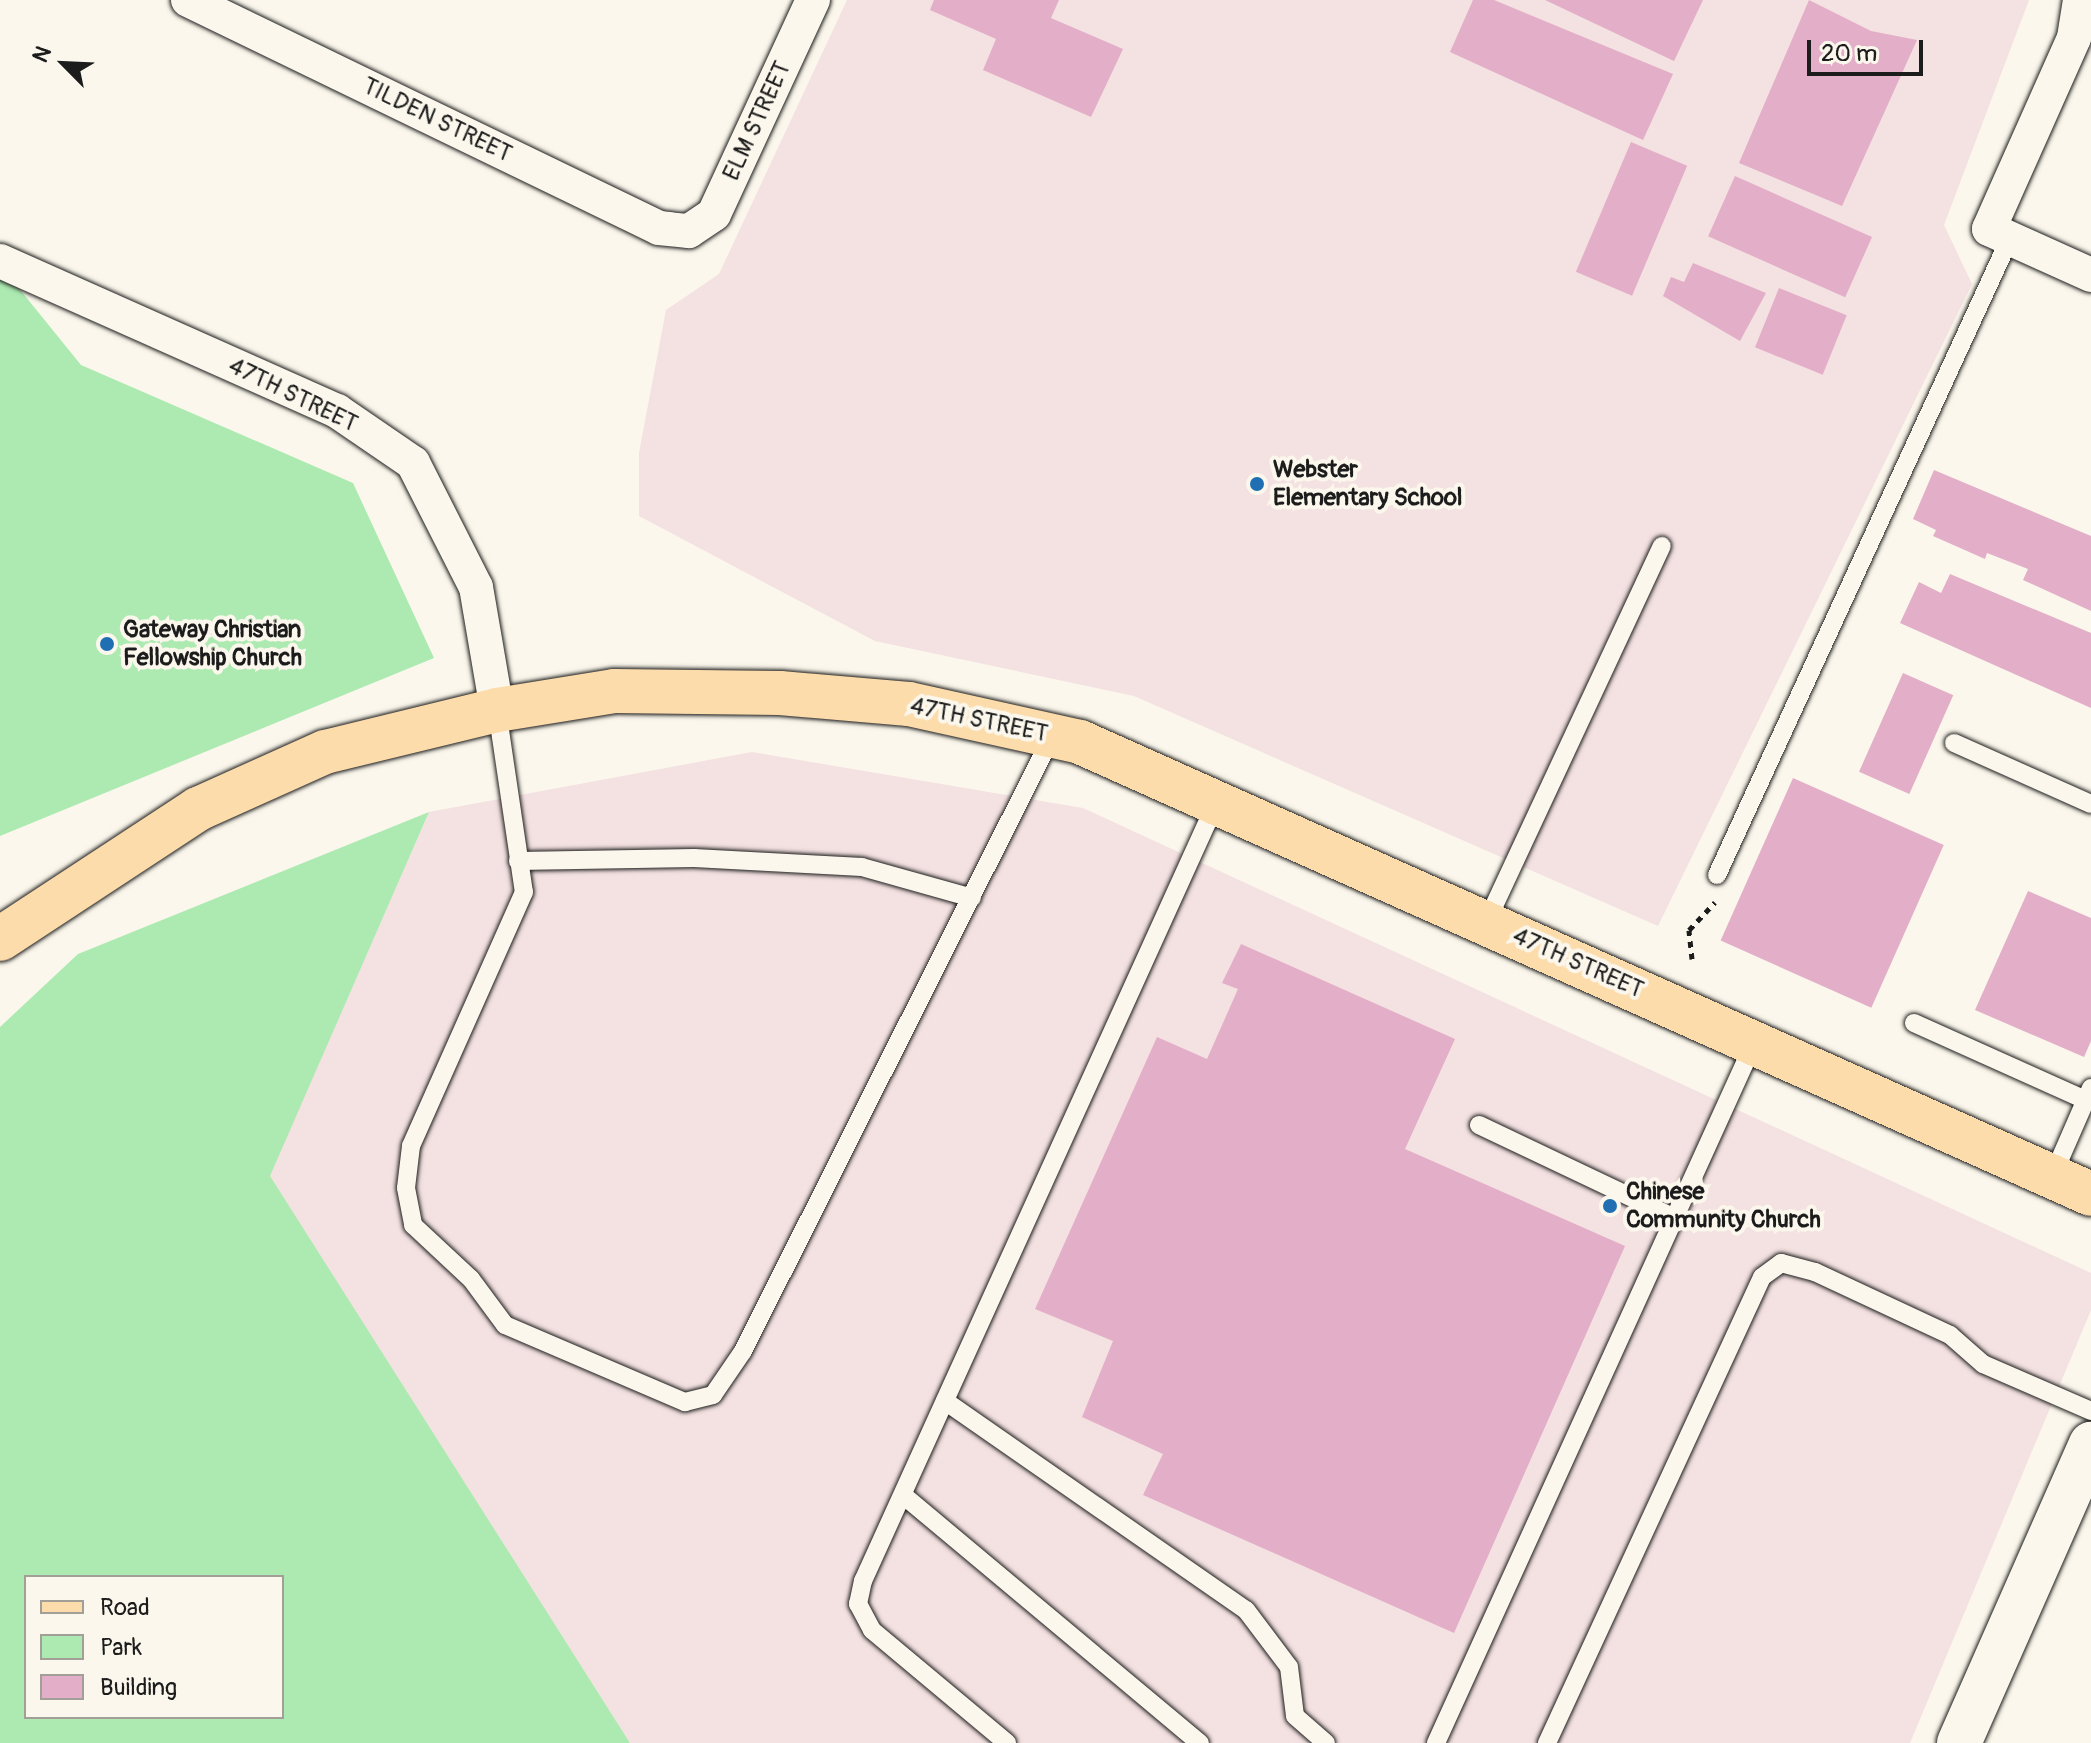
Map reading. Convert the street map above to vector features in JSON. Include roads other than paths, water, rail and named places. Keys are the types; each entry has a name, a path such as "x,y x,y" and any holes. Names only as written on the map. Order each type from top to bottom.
{"main road":[{"name":"47TH STREET","path":"497,710 614,691 780,693 909,704 1080,742 2072,1184"},
{"path":"0,939 198,809 325,752 497,710"},
{"path":"1959,1743 2091,1444"}],"street":[{"name":"TILDEN STREET","path":"188,0 659,228 689,231"},
{"name":"ELM STREET","path":"689,231 714,214 813,0"},
{"path":"2080,0 2074,38 1999,234 2091,275"},
{"name":"47TH STREET","path":"0,261 337,411 413,463 476,587 497,710"}],"lane":[{"path":"1717,875 1999,234"},
{"path":"1486,923 1662,546"},
{"path":"497,710 524,892 411,1146 406,1188 413,1225 471,1279 505,1325 685,1402 713,1395 743,1351 1052,736"},
{"path":"1954,743 2091,804"},
{"path":"1007,1743 872,1630 858,1604 945,1401 1216,803"},
{"path":"518,861 694,858 862,867 972,898"},
{"path":"1914,1023 2088,1094 2072,1184"},
{"path":"1436,1743 1755,1042"},
{"path":"1479,1125 1675,1218"},
{"path":"1547,1743 1762,1277 1781,1263 1815,1272 1950,1335 1983,1364 2091,1411"},
{"path":"945,1401 1246,1610 1289,1667 1295,1716 1326,1743"},
{"path":"903,1495 1200,1743"}],"place":[{"name":"Webster Elementary School","path":"1257,484"},
{"name":"Gateway Christian Fellowship Church","path":"107,644"},
{"name":"Chinese Community Church","path":"1610,1206"}]}
